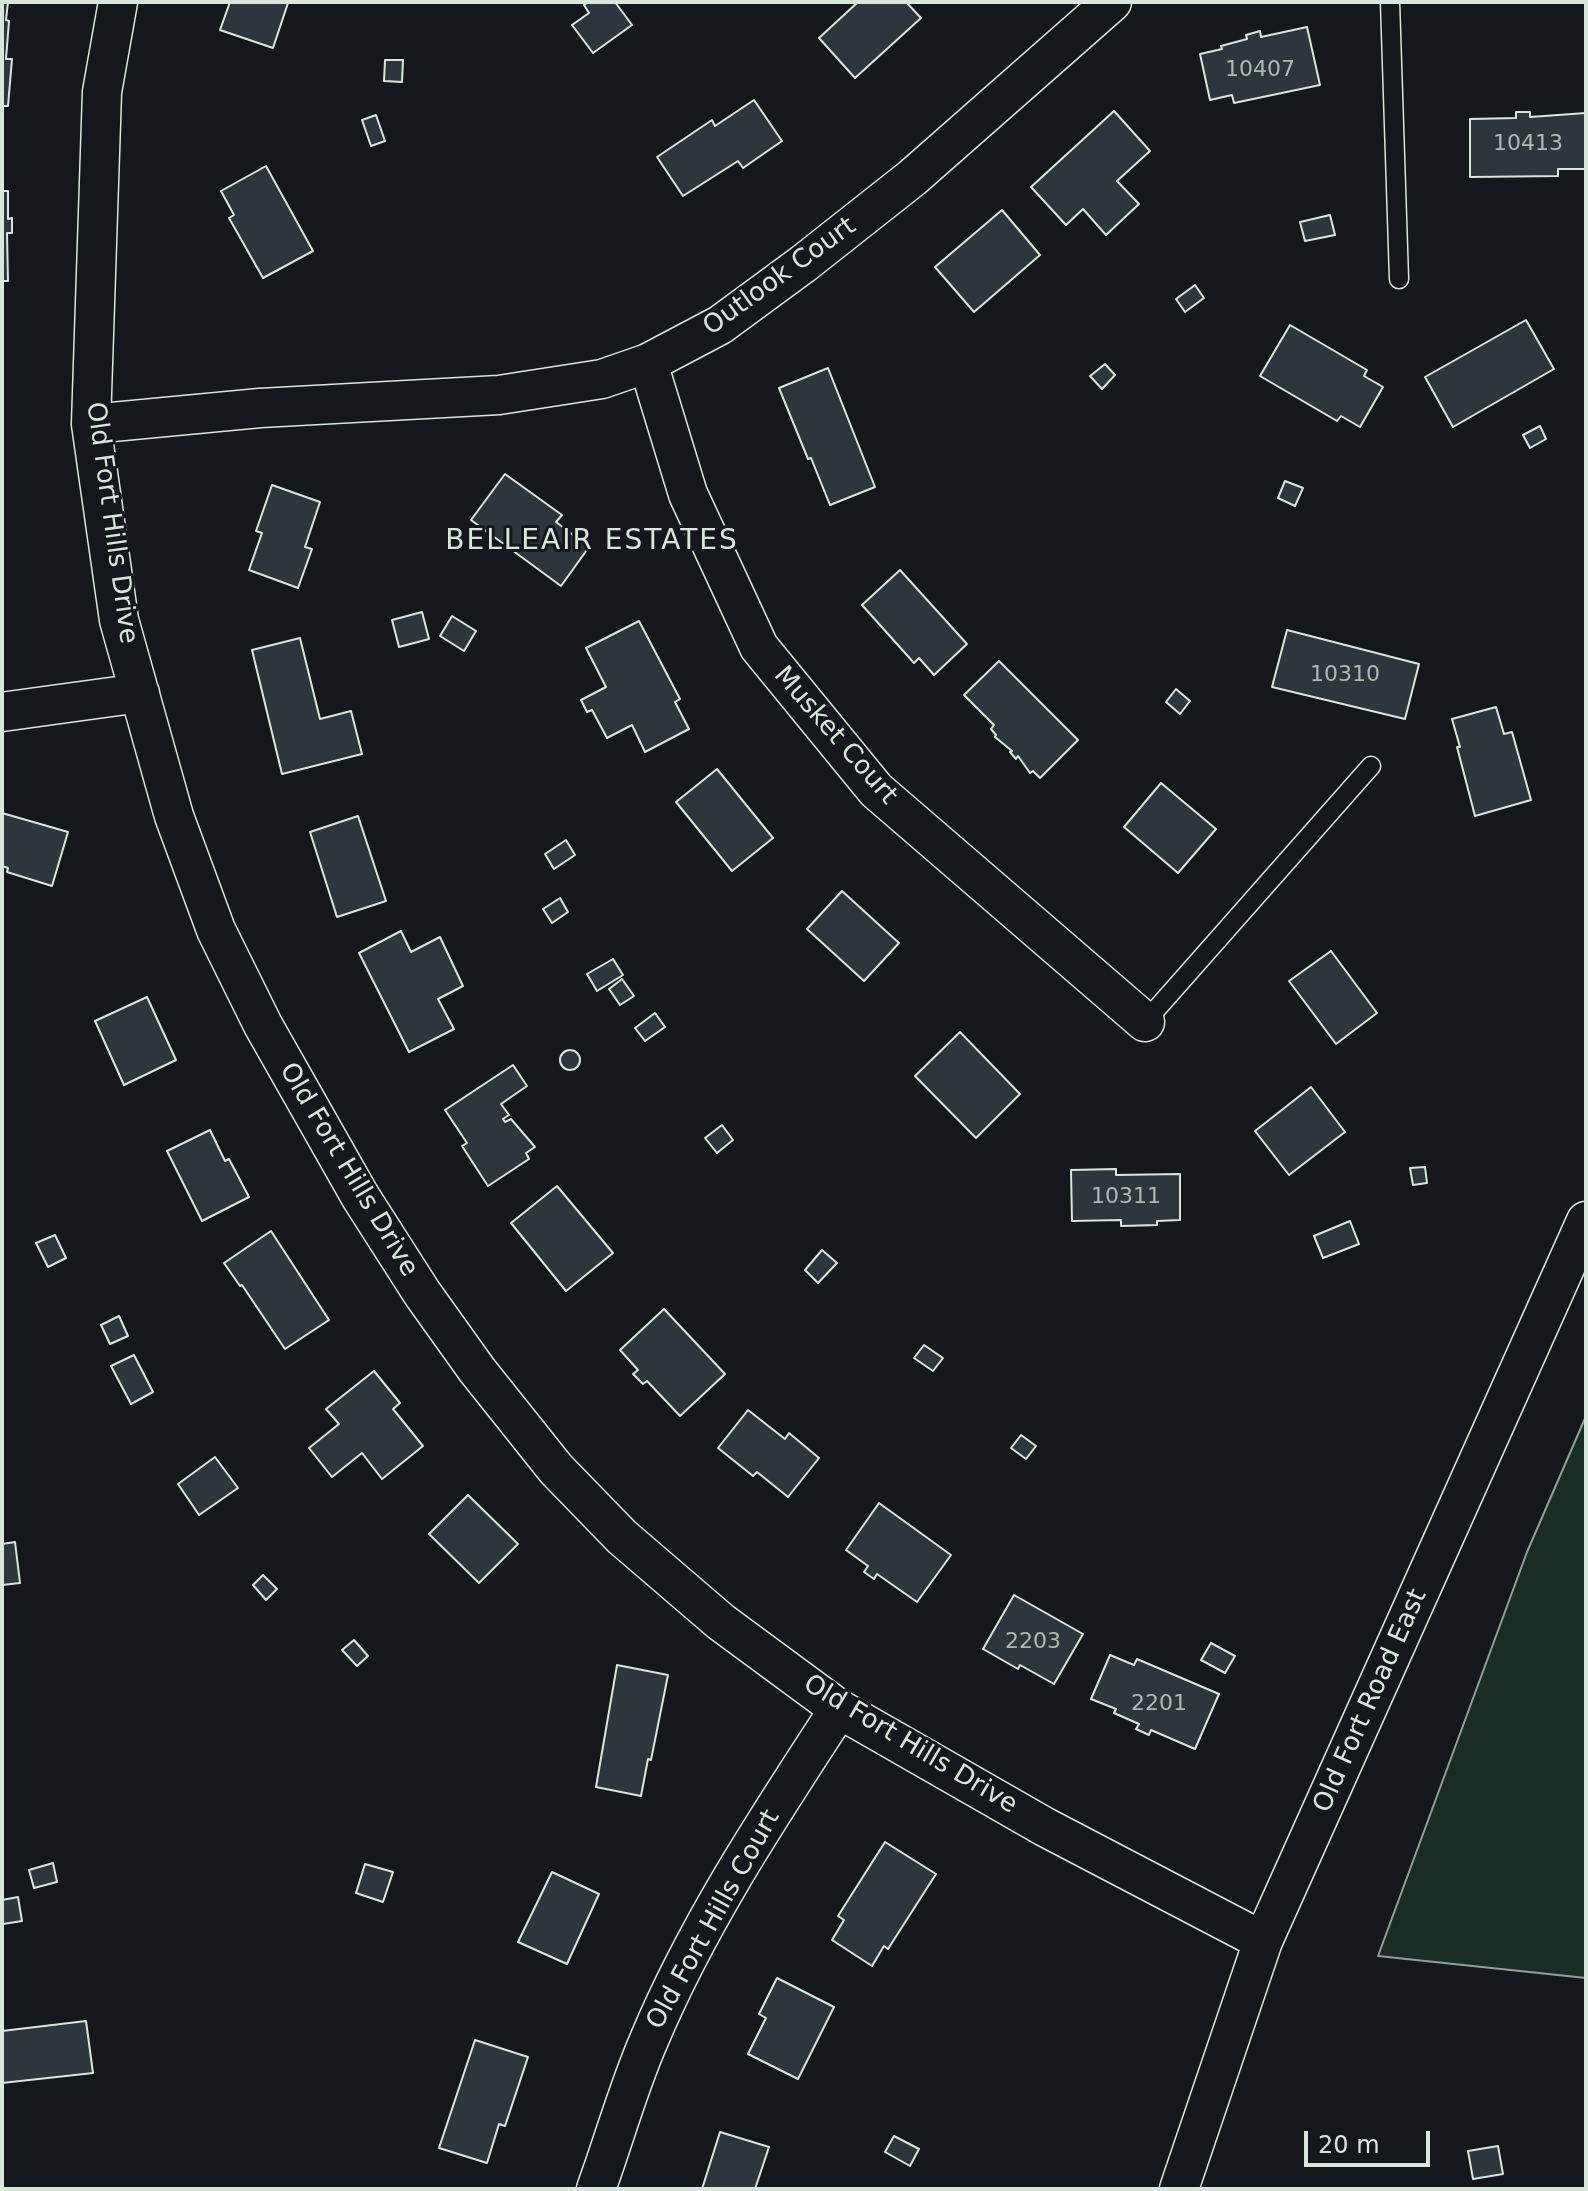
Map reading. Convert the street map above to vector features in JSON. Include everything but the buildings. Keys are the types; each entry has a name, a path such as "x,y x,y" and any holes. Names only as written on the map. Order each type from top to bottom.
{"street":[{"name":"Old Fort Hills Drive","path":"118,2 102,92 91,424 119,620 174,816 216,930 263,1025 316,1120 422,1293 477,1370 556,1469 622,1537 721,1622 839,1709 1045,1827 1263,1941"},
{"name":"Outlook Court","path":"91,424 260,408 499,395 602,379 648,363 720,325 803,264 912,178 1112,2"},
{"name":"Musket Court","path":"648,363 688,494 759,647 876,790 1145,1022"},
{"path":"2,712 140,693"},
{"name":"Old Fort Road East","path":"1179,2189 1263,1941 1586,1221"},
{"name":"Old Fort Hills Court","path":"596,2189 649,2040 695,1947 748,1852 839,1709"}],"lane":[{"path":"1390,2 1399,279"},
{"path":"1145,1022 1371,766"}],"green space":[{"path":"1586,1416 1586,1978 1378,1956 1527,1552"}],"district":[{"name":"BELLEAIR ESTATES","path":"592,542"}]}
